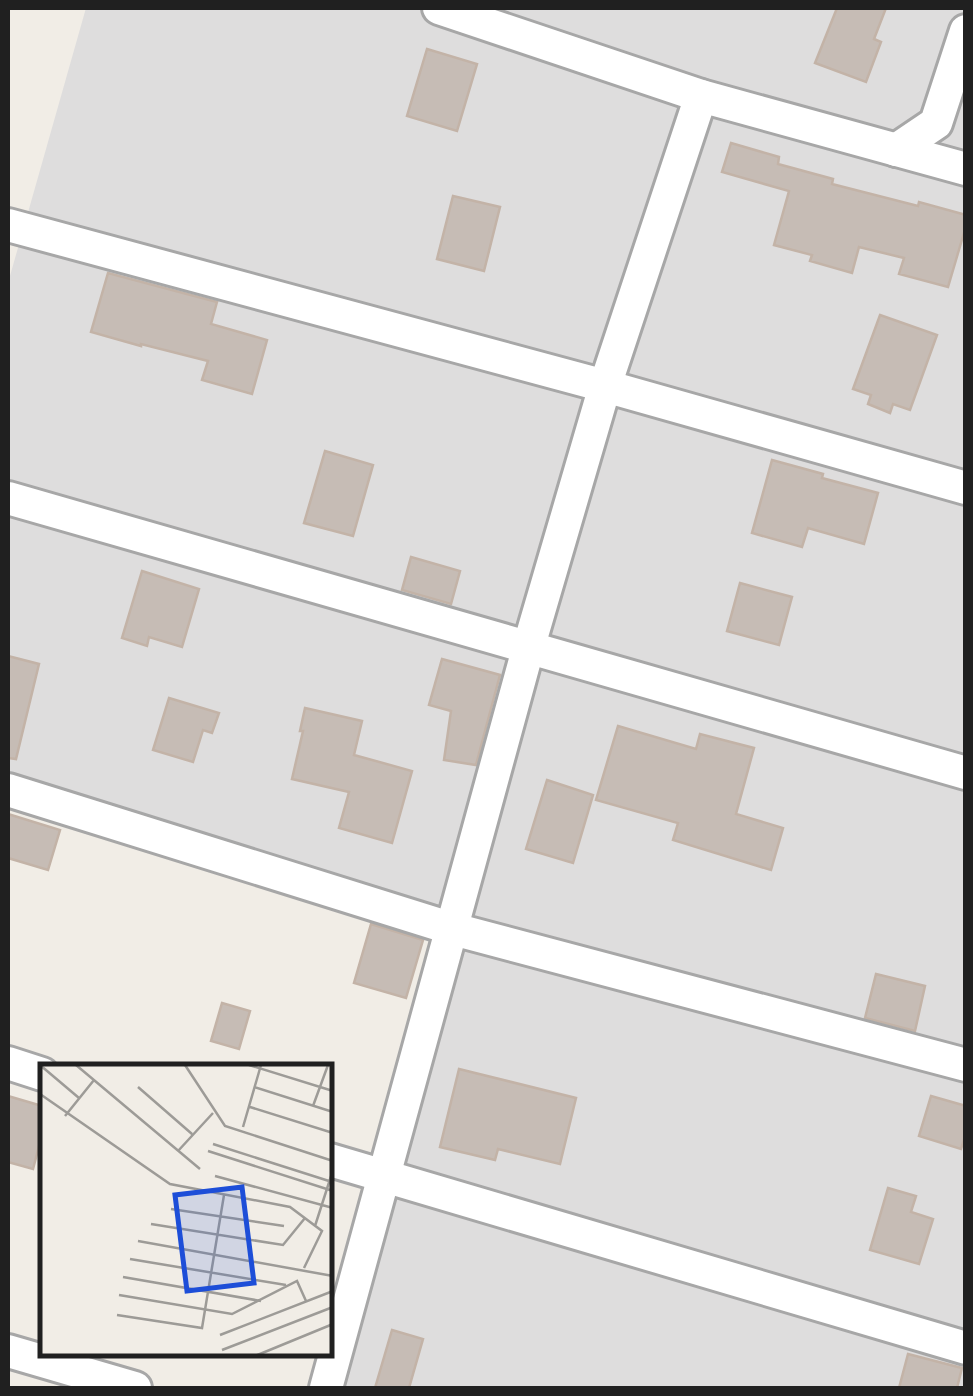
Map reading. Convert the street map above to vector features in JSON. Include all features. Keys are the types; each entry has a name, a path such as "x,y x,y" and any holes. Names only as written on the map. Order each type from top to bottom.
{"street":[{"path":"438,8 701,96 966,170"},
{"path":"896,150 936,123 966,31"},
{"path":"326,1388 528,649 605,386 701,96"},
{"path":"8,225 966,488"},
{"path":"8,498 966,773"},
{"path":"8,790 452,929 966,1065"},
{"path":"8,1064 40,1073"},
{"path":"332,1161 966,1348"},
{"path":"8,1351 134,1388"}],"shaded area":[{"path":"86,8 965,8 965,1388 307,1388 316,1356 332,1356 332,1299 437,917 8,783 8,283"}],"building":[{"path":"837,8 886,8 874,39 881,42 866,82 815,63"},
{"path":"427,49 477,64 457,131 407,116"},
{"path":"731,143 779,157 778,164 833,179 832,184 966,215 948,287 899,274 904,258 859,247 852,273 810,261 812,255 774,245 789,191 722,172"},
{"path":"453,196 500,207 484,271 437,259"},
{"path":"108,273 217,302 211,324 267,340 252,394 202,380 208,361 91,332"},
{"path":"880,315 937,335 910,410 893,404 890,413 868,404 871,395 853,389"},
{"path":"325,451 373,465 353,536 304,523"},
{"path":"772,460 878,493 864,544 808,528 802,547 752,533"},
{"path":"411,557 460,571 451,604 402,590"},
{"path":"142,571 199,589 182,647 149,637 147,646 122,638"},
{"path":"740,583 792,597 779,645 727,631"},
{"path":"8,656 39,664 16,759 8,758"},
{"path":"442,659 500,675 476,765 444,760 451,711 429,705"},
{"path":"169,698 219,713 212,733 203,730 193,762 153,750"},
{"path":"305,708 362,721 354,755 412,771 392,843 339,828 349,792 292,779"},
{"path":"618,726 696,749 700,734 754,748 736,814 783,828 771,870 673,840 678,823 596,800"},
{"path":"547,780 593,795 573,863 526,849"},
{"path":"8,814 60,830 48,870 8,858"},
{"path":"371,924 423,940 406,998 354,983"},
{"path":"876,974 925,986 915,1031 865,1018"},
{"path":"222,1003 250,1011 239,1049 211,1041"},
{"path":"459,1069 576,1098 560,1164 498,1149 495,1160 440,1147"},
{"path":"8,1096 40,1105 40,1143 33,1169 8,1162"},
{"path":"931,1096 966,1106 966,1134 961,1149 919,1136"},
{"path":"888,1188 916,1196 911,1212 933,1219 919,1264 870,1250"},
{"path":"392,1330 423,1339 409,1388 375,1388"},
{"path":"908,1354 962,1368 957,1388 899,1388"}]}
